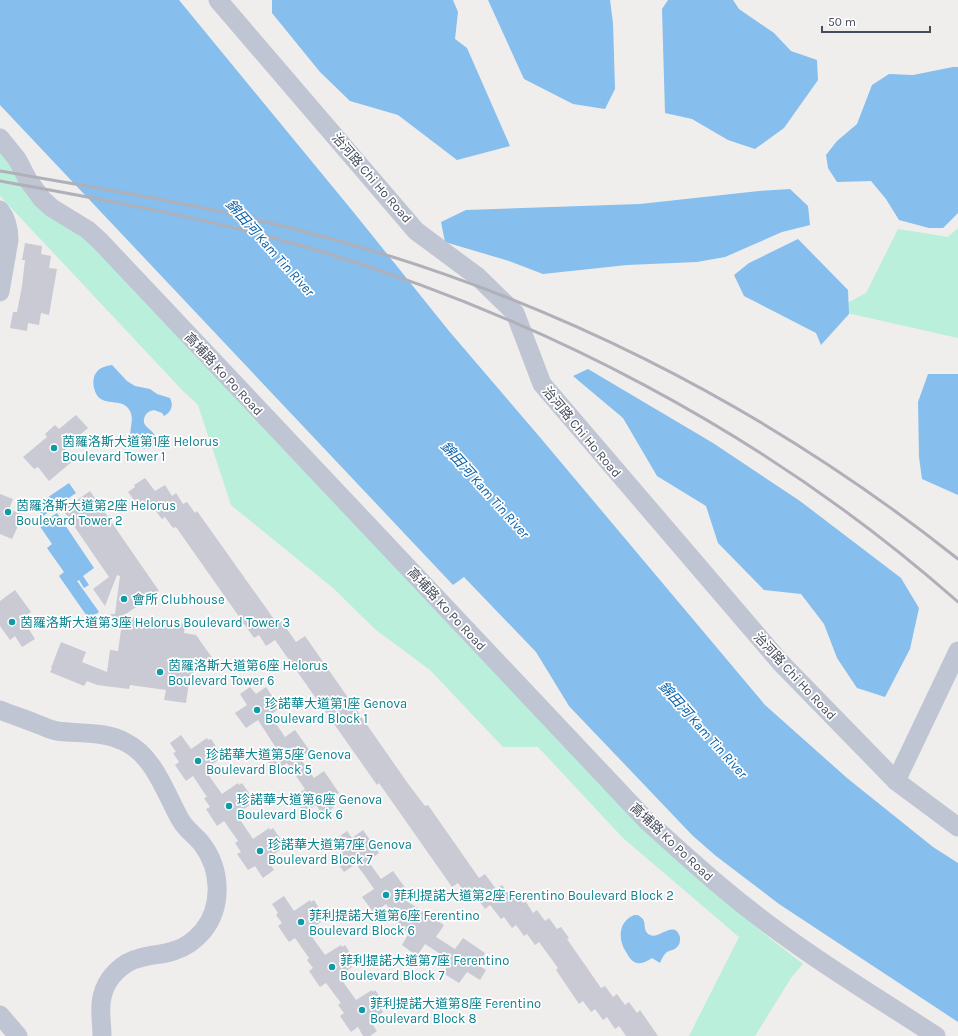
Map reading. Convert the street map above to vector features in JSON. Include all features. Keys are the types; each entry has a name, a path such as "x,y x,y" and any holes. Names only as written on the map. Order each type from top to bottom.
{"street":[{"name":"治河路 Chi Ho Road","path":"218,0 416,231 478,277 515,313 542,384 781,664 896,781 958,827"},
{"name":"高埔路 Ko Po Road","path":"0,138 17,159 28,180 42,199 58,212 88,230 100,241 647,821 714,881 764,920 806,951 936,1036"},
{"path":"0,210 7,222 9,231 9,240 0,292"},
{"path":"896,781 958,651"},
{"path":"0,710 55,731 106,736 116,738 133,746 148,760 181,822 208,852 213,864 217,888 214,912 209,922 186,946 166,953 140,958 122,966 115,973 105,988 102,996 102,1036"},
{"path":"0,1015 18,1036"}],"green space":[{"path":"0,151 35,205 83,237 94,247 641,827 757,928 803,964 791,978 755,1036 689,1036 739,937 623,838 538,747 503,747 430,670 376,630 333,588 231,505 198,405 183,391 0,196"},
{"path":"958,228 958,338 834,310 866,293 898,229 948,237"}],"water":[{"name":"錦田河 Kam Tin River","path":"0,0 179,0 449,331 765,705 847,778 933,847 958,863 958,1022 779,904 716,856 693,836 569,706 536,652 464,577 453,585 0,105"},
{"path":"272,0 453,0 458,12 455,39 467,48 510,146 457,160 398,115 350,101 320,72 272,13"},
{"path":"488,0 610,0 613,23 615,89 605,109 573,104 524,79"},
{"path":"668,0 733,0 739,9 774,33 791,51 817,60 818,80 784,128 755,149 728,140 692,119 665,113 662,9"},
{"path":"958,67 958,213 943,228 929,228 899,220 886,199 871,181 837,182 828,168 826,155 837,141 857,124 872,85 889,74 913,75"},
{"path":"790,189 808,206 810,225 782,232 725,257 697,262 627,265 543,274 509,261 445,242 441,222 466,210 640,204"},
{"path":"798,239 848,290 849,314 821,345 816,333 744,296 734,275 749,263"},
{"path":"112,365 127,381 135,386 150,389 157,394 170,398 172,406 170,411 164,416 162,413 154,410 145,416 145,425 154,433 156,438 155,444 152,447 146,449 143,448 131,437 132,418 128,408 120,403 105,401 100,398 94,388 94,378 98,371 105,366"},
{"path":"588,369 713,443 800,501 901,578 919,608 910,649 885,697 857,688 837,658 824,624 801,594 764,590 718,543 706,506 657,476 623,418 573,376"},
{"path":"928,374 958,374 958,495 922,479 919,457 918,402"},
{"path":"69,483 76,493 43,516 35,506"},
{"path":"57,513 94,568 83,576 89,585 84,588 79,580 77,581 99,612 89,619 59,576 64,572 47,548 52,544 39,525"},
{"path":"634,915 638,915 643,919 646,932 650,935 654,936 674,930 680,937 679,945 667,952 660,963 652,958 643,963 635,962 631,959 623,947 621,936 622,926"}],"building":[{"path":"25,243 42,246 41,254 51,256 49,268 57,269 49,315 41,313 39,325 28,323 27,331 10,328 13,312 17,312 22,286 25,260 22,260"},
{"name":"茵羅洛斯大道第1座 Helorus Boulevard Tower 1","path":"76,415 88,428 64,448 74,460 49,481 38,467 34,469 23,457 47,437 45,434 55,425 59,429"},
{"path":"145,478 155,491 165,485 172,496 176,493 183,504 187,502 195,513 197,511 276,622 280,619 296,642 305,636 409,785 425,806 428,805 479,878 485,874 496,889 502,885 512,899 518,896 523,903 526,902 533,913 537,910 545,921 549,918 557,929 561,927 569,938 567,939 601,988 605,986 613,997 617,994 625,1005 629,1002 637,1013 640,1010 658,1036 626,1036 619,1026 615,1029 607,1017 603,1020 595,1009 591,1012 583,1001 579,1004 556,970 558,968 539,942 535,945 527,934 524,936 516,925 512,928 504,917 501,919 490,905 485,909 474,894 468,898 458,883 452,887 379,783 377,785 275,640 266,646 259,635 254,638 176,527 173,528 165,517 162,519 154,509 151,511 143,500 137,504 128,492 135,487 134,485"},
{"name":"會所 Clubhouse","path":"90,491 159,591 123,616 185,624 184,633 196,635 213,659 190,675 186,703 164,700 166,690 130,685 129,689 97,685 87,681 84,686 50,672 61,642 86,652 82,662 107,672 110,650 118,651 121,630 115,621 114,622 110,614 115,614 120,576 117,575 105,606 93,589 109,577 63,510"},
{"name":"茵羅洛斯大道第2座 Helorus Boulevard Tower 2","path":"0,494 13,499 9,509 23,515 12,539 0,534"},
{"name":"茵羅洛斯大道第3座 Helorus Boulevard Tower 3","path":"15,590 31,612 22,618 35,639 22,647 15,636 10,640 0,626 0,601"},
{"path":"250,687 256,694 266,687 280,708 270,715 285,737 295,730 310,751 300,758 314,778 324,771 339,793 329,799 334,807 323,815 316,805 304,813 293,797 305,789 287,763 275,771 264,756 276,748 258,720 246,728 235,713 247,705 240,694"},
{"path":"181,735 191,749 207,738 208,740 211,739 221,754 217,758 218,760 205,770 222,794 238,783 239,785 242,783 253,799 248,803 250,805 236,814 253,839 269,828 270,830 273,828 284,844 279,847 280,850 267,859 274,870 263,878 255,866 248,870 237,854 241,852 235,843 238,841 224,821 217,826 206,809 210,807 204,798 207,797 193,776 186,781 175,765 179,762 173,753 176,752 170,743"},
{"path":"363,830 379,853 368,861 381,879 393,871 409,893 402,898 444,925 436,937 455,949 463,938 485,953 478,965 486,970 480,980 467,972 459,983 443,973 451,961 425,944 417,956 402,945 409,933 402,928 386,904 374,913 362,897 374,889 365,876 356,864 344,872 333,857 345,848 337,838 347,831 352,838"},
{"path":"284,896 294,911 310,900 311,902 314,900 324,916 319,919 321,922 308,931 325,955 341,945 342,947 345,945 355,961 350,964 352,967 339,976 356,1000 372,990 373,992 375,990 386,1005 381,1009 383,1012 370,1021 377,1031 370,1036 363,1036 358,1027 351,1032 340,1016 344,1013 338,1005 341,1003 326,983 320,987 309,971 313,968 307,960 309,958 295,938 289,942 278,926 282,923 276,915 278,913 272,904"}],"railway":[{"path":"0,171 111,190 258,220 384,254 473,284 559,319 644,358 726,402 806,450 883,503 958,559"},
{"path":"0,181 184,216 292,243 383,272 472,305 560,343 645,385 728,433 808,484 885,541 958,602"}],"place":[{"name":"茵羅洛斯大道第1座 Helorus Boulevard Tower 1","path":"54,448"},
{"name":"茵羅洛斯大道第2座 Helorus Boulevard Tower 2","path":"8,512"},
{"name":"會所 Clubhouse","path":"124,599"},
{"name":"茵羅洛斯大道第3座 Helorus Boulevard Tower 3","path":"12,622"},
{"name":"茵羅洛斯大道第6座 Helorus Boulevard Tower 6","path":"160,672"},
{"name":"珍諾華大道第1座 Genova Boulevard Block 1","path":"257,710"},
{"name":"珍諾華大道第5座 Genova Boulevard Block 5","path":"198,761"},
{"name":"珍諾華大道第6座 Genova Boulevard Block 6","path":"229,806"},
{"name":"珍諾華大道第7座 Genova Boulevard Block 7","path":"260,851"},
{"name":"菲利提諾大道第2座 Ferentino Boulevard Block 2","path":"386,895"},
{"name":"菲利提諾大道第6座 Ferentino Boulevard Block 6","path":"301,922"},
{"name":"菲利提諾大道第7座 Ferentino Boulevard Block 7","path":"332,967"},
{"name":"菲利提諾大道第8座 Ferentino Boulevard Block 8","path":"362,1010"}]}
